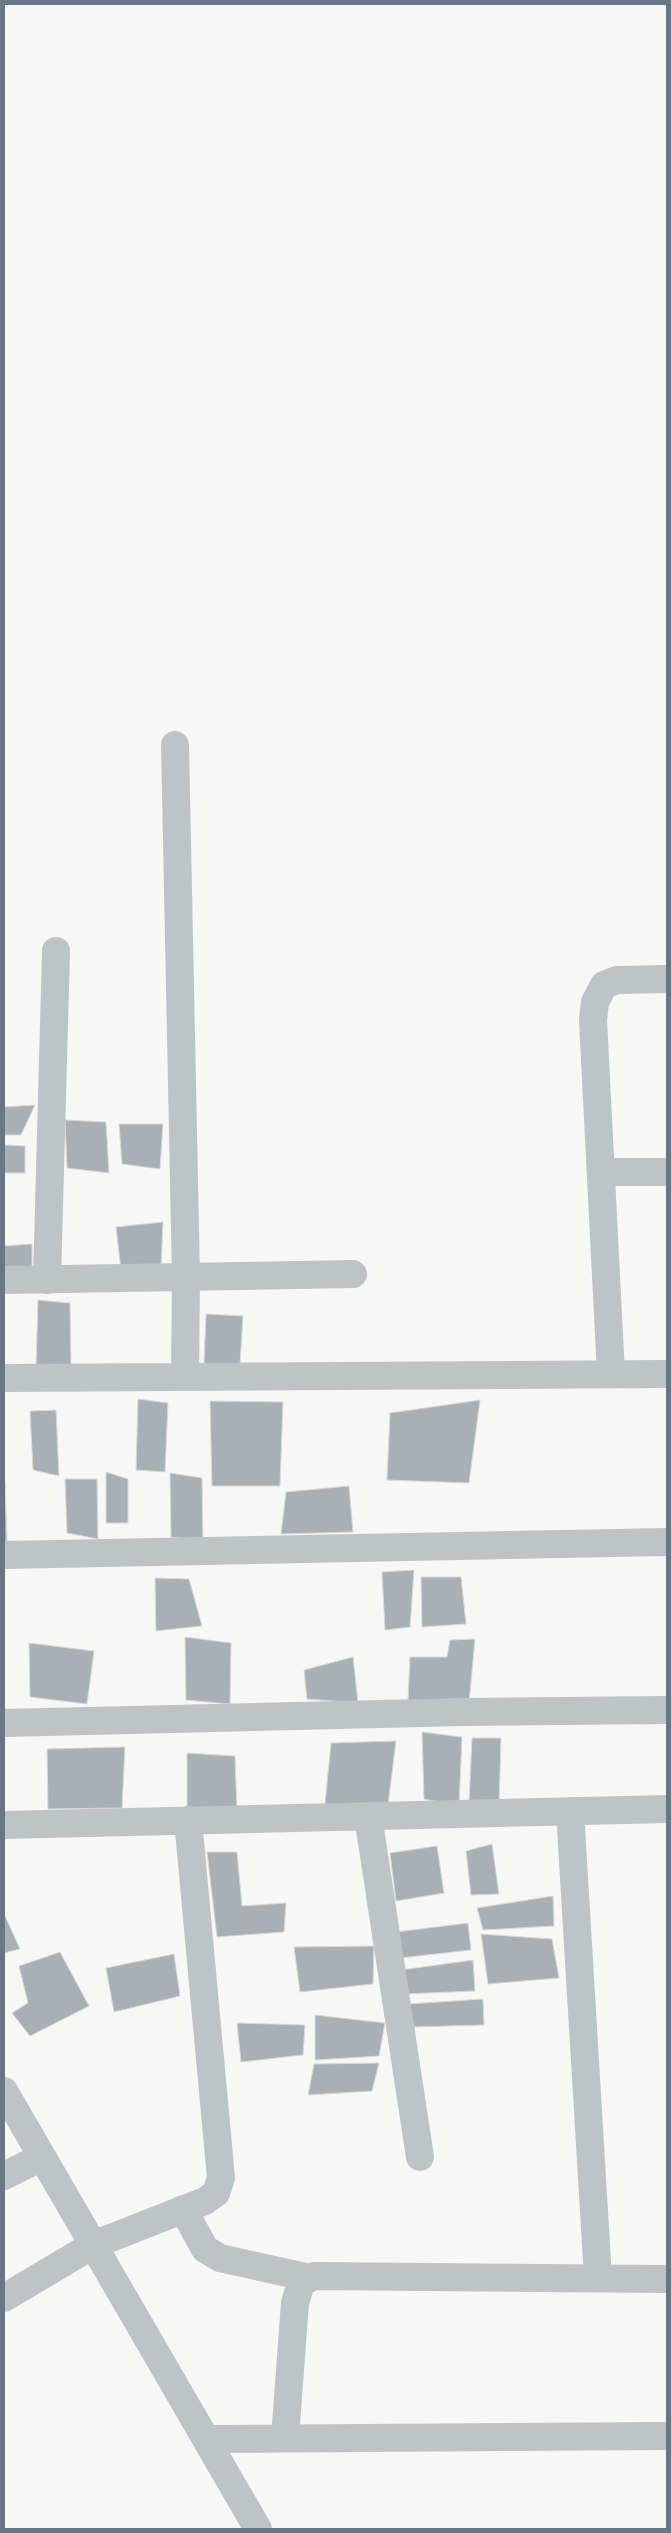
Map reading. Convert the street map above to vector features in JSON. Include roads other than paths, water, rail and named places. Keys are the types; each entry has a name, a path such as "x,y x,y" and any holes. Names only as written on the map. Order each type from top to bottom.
{"street":[{"path":"175,745 186,1277 185,1377"},
{"path":"47,1280 56,951"},
{"path":"611,1374 593,1020 595,1002 604,985 617,980 667,979"},
{"path":"601,1172 667,1172"},
{"path":"4,1280 353,1274"},
{"path":"4,1378 667,1374"},
{"path":"4,1555 667,1542"},
{"path":"4,1724 464,1712 667,1710"},
{"path":"4,1825 667,1809"},
{"path":"570,1811 598,2278"},
{"path":"368,1816 420,2157"},
{"path":"4,2298 93,2245 205,2201 216,2192 221,2178 188,1820"},
{"path":"4,2092 258,2529"},
{"path":"4,2176 42,2157"},
{"path":"183,2209 206,2249 220,2258 310,2278"},
{"path":"285,2438 295,2302 301,2282 314,2276 338,2274 667,2278"},
{"path":"206,2439 667,2436"}]}
